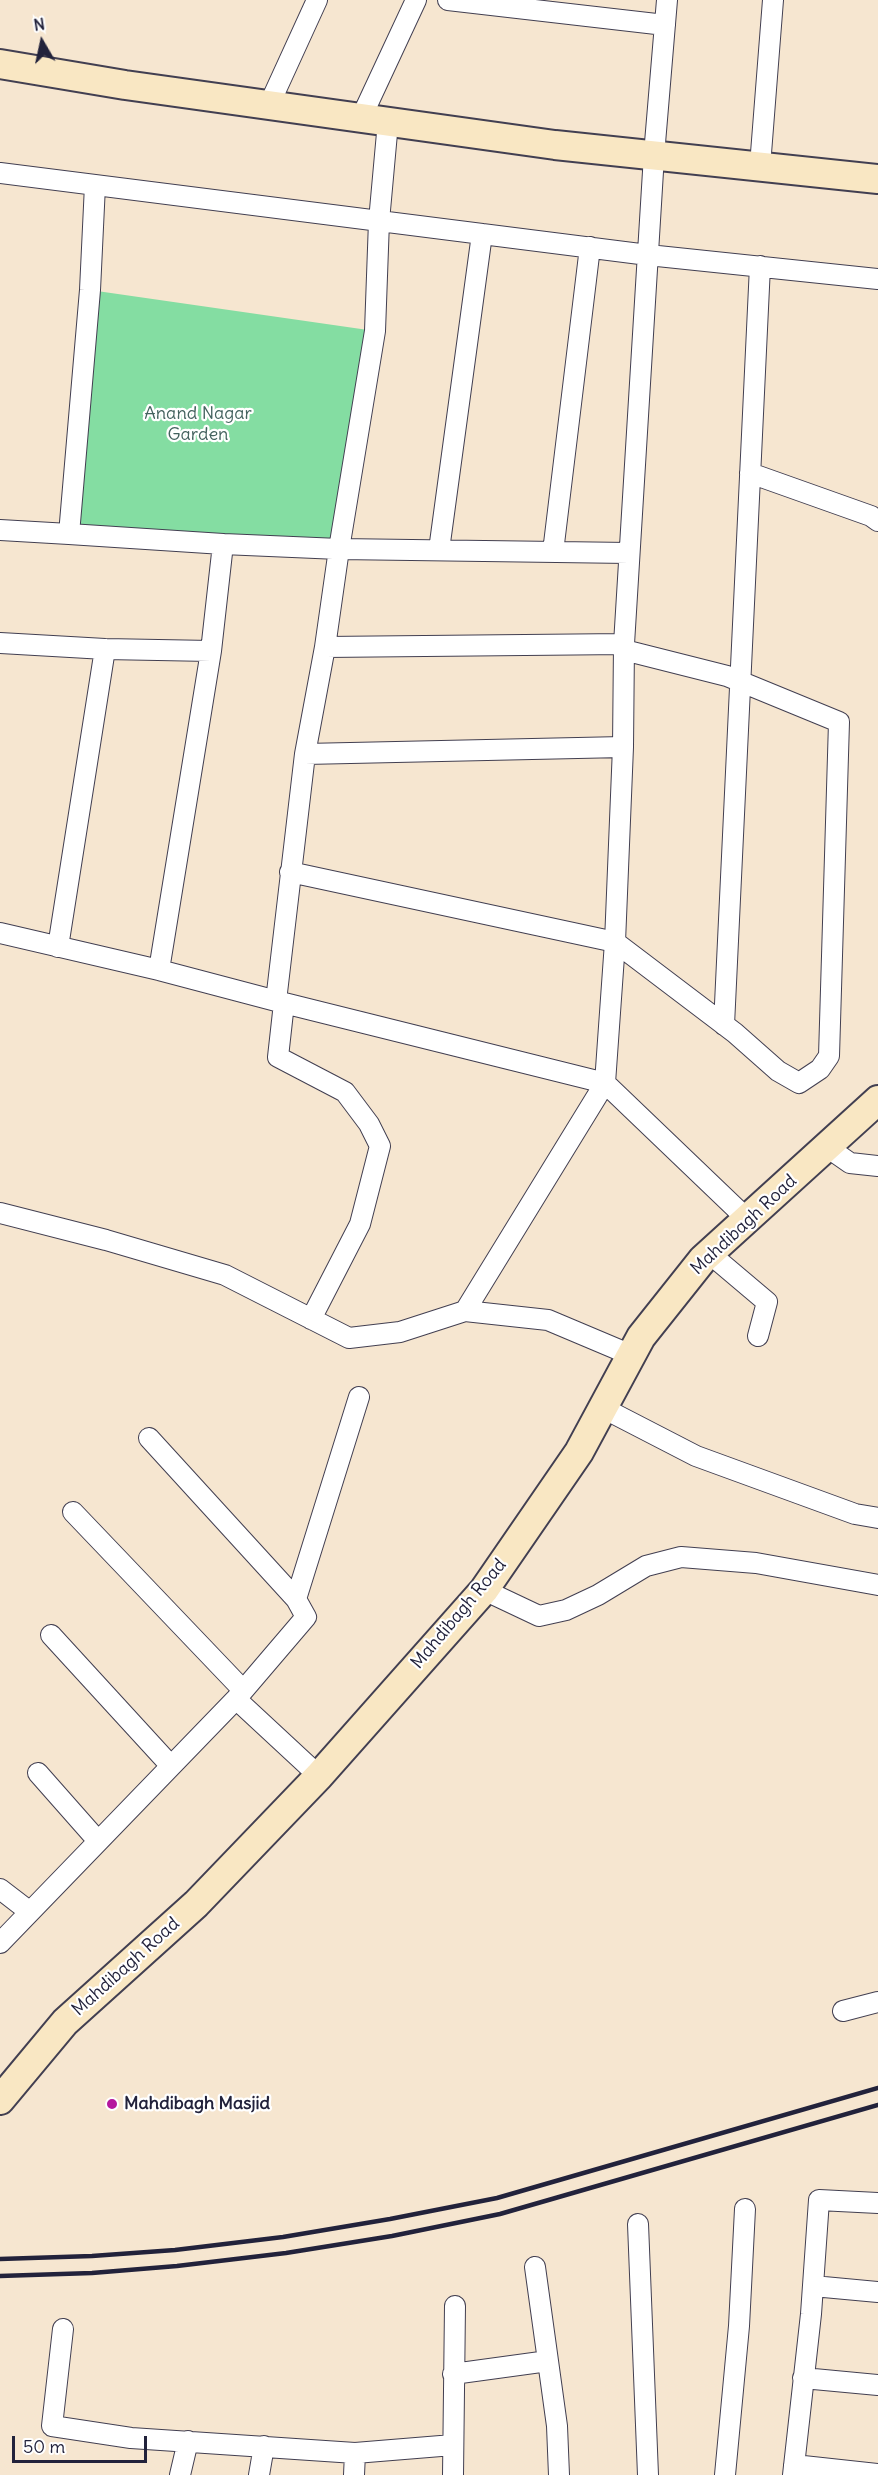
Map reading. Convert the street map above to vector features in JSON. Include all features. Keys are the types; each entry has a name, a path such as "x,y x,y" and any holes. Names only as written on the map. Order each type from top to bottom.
{"street":[{"path":"270,105 317,0"},
{"path":"311,1319 360,1224 380,1146 369,1124 345,1092 278,1057 290,872 305,754 325,647 375,331 380,221 375,120 416,0"},
{"path":"448,0 665,25"},
{"path":"465,1311 605,1083 615,942 623,747 624,647 654,155 667,0"},
{"path":"760,166 774,0"},
{"path":"0,64 124,85 555,145 878,179"},
{"path":"0,173 648,255 878,279"},
{"path":"69,534 90,290 95,185"},
{"path":"439,550 482,234"},
{"path":"553,552 590,247"},
{"path":"724,1025 760,266"},
{"path":"750,473 871,516 878,521"},
{"path":"0,530 339,549 630,553"},
{"path":"159,970 211,651 223,544"},
{"path":"0,643 105,649 211,651"},
{"path":"290,872 615,942 724,1025 778,1071 799,1083 820,1069 829,1056 839,722 727,676 624,647 325,647"},
{"path":"58,947 105,649"},
{"path":"305,754 623,747"},
{"path":"0,933 159,970 605,1083 747,1219"},
{"name":"Mahdibagh Road","path":"0,2100 65,2022 196,1904 320,1776 484,1590 579,1452 641,1337 709,1253 878,1100"},
{"path":"827,1147 850,1163 878,1166"},
{"path":"0,1213 106,1240 225,1275 349,1338 399,1332 465,1311 548,1320 631,1355"},
{"path":"709,1253 767,1302 758,1336"},
{"path":"297,1599 359,1397"},
{"path":"603,1408 696,1456 855,1514 878,1518"},
{"path":"0,1943 240,1694 306,1617 297,1599 149,1438"},
{"path":"74,1512 240,1694 320,1776"},
{"path":"484,1590 540,1616 566,1610 598,1595 646,1566 681,1557 756,1563 878,1585"},
{"path":"51,1635 171,1766"},
{"path":"38,1773 98,1841"},
{"path":"0,1889 30,1912"},
{"path":"843,2012 878,2002"},
{"path":"878,2203 819,2200 813,2286 793,2470 878,2474"},
{"path":"725,2475 739,2326 745,2209"},
{"path":"638,2224 648,2475"},
{"path":"535,2267 557,2426 559,2475"},
{"path":"813,2286 878,2292"},
{"path":"453,2475 455,2307"},
{"path":"63,2329 52,2426 131,2438 355,2454 453,2445"},
{"path":"453,2374 548,2361"},
{"path":"803,2378 878,2385"},
{"path":"180,2475 188,2441"},
{"path":"260,2475 264,2446"},
{"path":"354,2475 355,2454"}],"green space":[{"name":"Anand Nagar Garden","path":"90,290 375,331 339,549 69,534"}],"railway":[{"path":"0,2259 175,2250 283,2237 390,2219 497,2198 878,2088"},
{"path":"0,2276 92,2273 177,2266 286,2253 392,2236 500,2214 878,2105"}],"place":[{"name":"Mahdibagh Masjid","path":"112,2104"}]}
